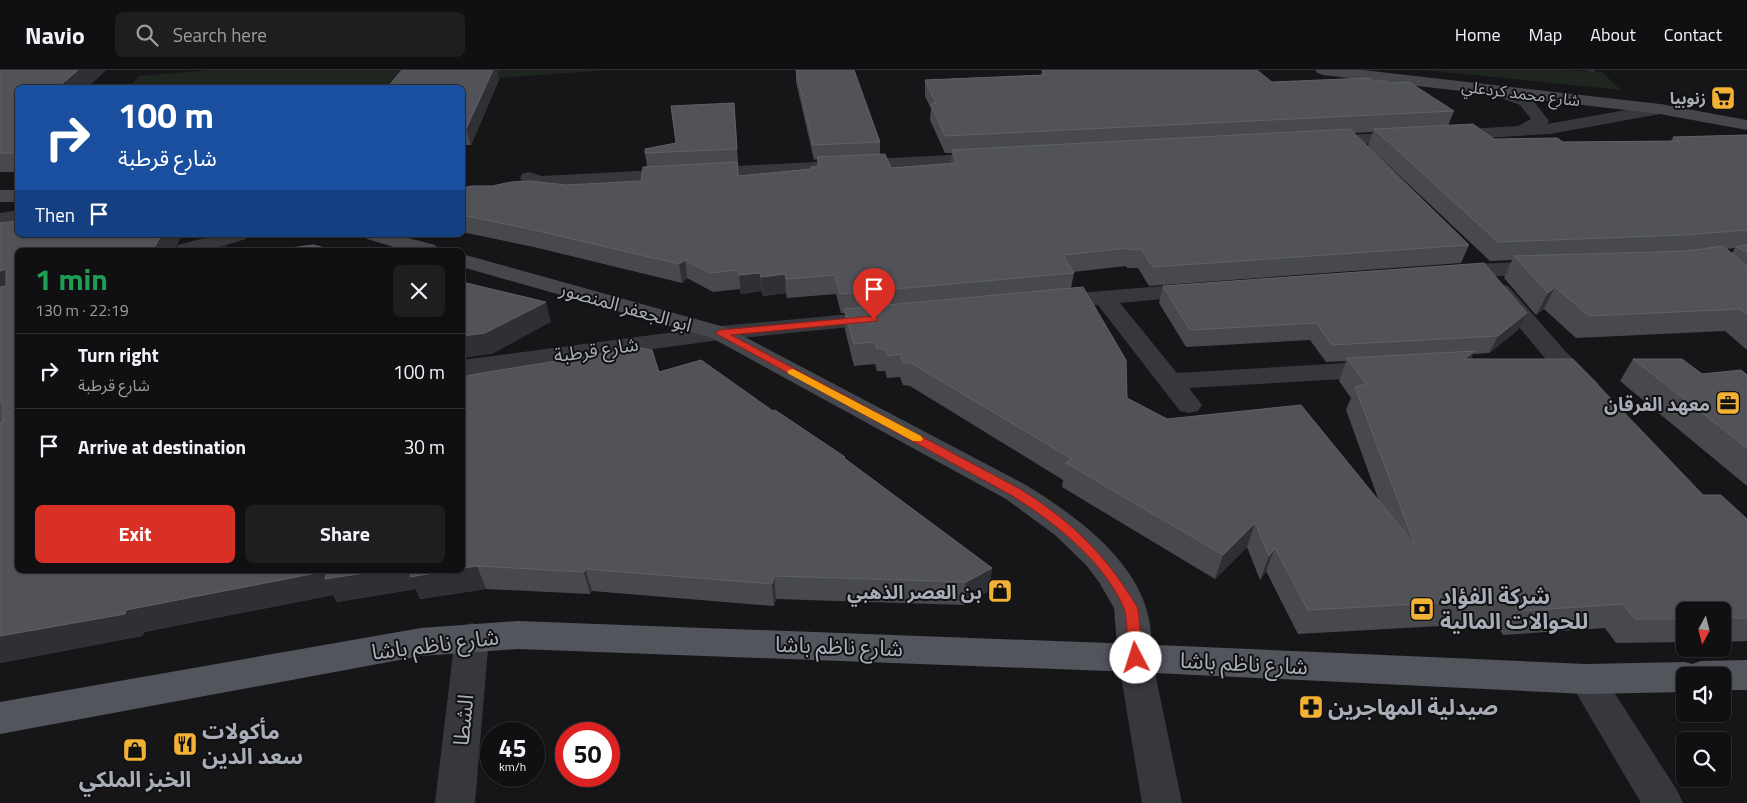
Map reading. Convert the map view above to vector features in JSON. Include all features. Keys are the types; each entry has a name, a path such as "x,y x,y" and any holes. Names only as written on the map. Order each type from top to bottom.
{"main road":[{"name":"شارع محمد كردعلي","path":"1323,70 1660,109"},
{"path":"1660,109 1747,110"},
{"path":"1660,109 1747,125"},
{"path":"0,196 15,196"},
{"path":"381,237 420,248"},
{"name":"ابو الجعفر المنصور","path":"465,261 720,333 1016,492 1044,510 1070,532 1115,581 1131,609 1136,658"},
{"name":"شارع ناظم باشا","path":"0,718 421,642 518,635 1136,658 1586,679 1676,677"},
{"path":"1731,675 1747,675"}],"street":[{"path":"1493,90 1526,102 1541,121 1518,132"},
{"path":"1305,141 1518,132 1579,125 1660,109"},
{"path":"1349,139 1370,160"},
{"path":"529,178 541,182 1002,158"},
{"path":"0,219 15,216"},
{"path":"193,248 232,237"},
{"path":"1462,249 1483,270 1558,358 1600,398"},
{"path":"1434,273 1569,267"},
{"path":"1035,304 1221,288"},
{"path":"1104,298 1189,404"},
{"name":"شارع قرطبة","path":"465,368 720,333 907,316"},
{"path":"1528,359 1558,358"},
{"path":"1172,381 1400,367"},
{"name":"الشطا","path":"455,803 472,637"},
{"path":"1136,658 1162,803"},
{"path":"1586,679 1663,803"}],"shaded area":[{"path":"210,70 608,70 403,85 132,85 139,76"},
{"path":"1424,70 1561,70 1602,72 1621,90"}],"building":[{"path":"0,70 78,70 60,85 15,85 15,123 13,125 15,125 15,153 0,153"},
{"path":"402,70 493,70 466,129 465,85 390,85"},
{"path":"796,70 854,70 880,142 813,145"},
{"path":"1042,70 1257,70 1272,82 1369,78 1374,81 1389,83 1409,82 1454,111 945,136 931,104 936,103 925,80 1045,75"},
{"path":"734,103 737,149 645,153 645,149 676,143 671,106"},
{"path":"1473,124 1494,139 1557,138 1563,142 1679,141 1673,137 1747,135 1747,230 1685,235 1498,242 1374,129"},
{"path":"1350,129 1469,245 1153,267 1141,249 1130,250 1129,248 1063,255 1074,273 840,294 835,275 786,279 785,274 761,277 760,273 739,275 738,270 711,273 685,260 679,264 465,216 465,187 472,186 492,186 530,181 566,185 641,181 643,167 737,162 738,176 812,169 811,167 819,166 817,157 885,154 891,168 957,163 952,150"},
{"path":"15,221 15,237 160,237 154,248 15,248 15,573 317,573 126,610 125,614 0,636 0,423 3,422 3,402 0,402 0,287 6,286 6,269 0,271 0,223"},
{"path":"313,245 325,248 290,248"},
{"path":"1747,245 1747,252 1736,247"},
{"path":"1723,246 1747,266 1747,314 1740,309 1589,316 1555,287 1548,293 1514,256 1687,251"},
{"path":"1484,263 1527,313 1498,336 1332,345 1316,323 1190,330 1163,286"},
{"path":"465,283 546,302 485,333 465,336"},
{"path":"1083,287 1126,360 1127,398 1167,419 1301,405 1415,545 1355,387 1366,384 1347,358 1475,351 1464,359 1573,359 1703,495 1721,495 1747,519 1747,618 1731,618 1731,602 1676,602 1676,619 1635,619 1623,604 1519,611 1510,599 1308,610 1275,548 1269,556 1255,523 1223,555 1066,463 1072,459 911,363 903,363 900,354 888,356 885,349 877,349 875,342 854,344 844,309"},
{"path":"640,348 652,350 659,372 701,360 773,411 775,410 845,457 992,568 966,582 774,576 772,584 585,569 584,572 477,566 465,568 465,376"},
{"path":"1633,359 1682,359 1702,374 1741,370 1747,375 1747,448"},
{"path":"326,573 364,573 325,579"},
{"path":"411,573 434,573 410,577"}],"waterway":[{"path":"1588,70 1593,70"}],"slow traffic":[{"path":"793,372 917,439"}],"place":[{"name":"زنوبيا","path":"1723,98"},
{"name":"معهد الفرقان","path":"1728,403"},
{"name":"بن العصر الذهبي","path":"1000,591"},
{"name":"شركة الفؤاد للحوالات المالية","path":"1422,609"},
{"name":"صيدلية المهاجرين","path":"1311,707"},
{"name":"مأكولات سعد الدين","path":"185,744"},
{"name":"الخبز الملكي","path":"135,750"}],"route":[{"path":"874,319 720,333 1016,492 1044,510 1094,556 1115,581 1131,609 1136,658"}]}
